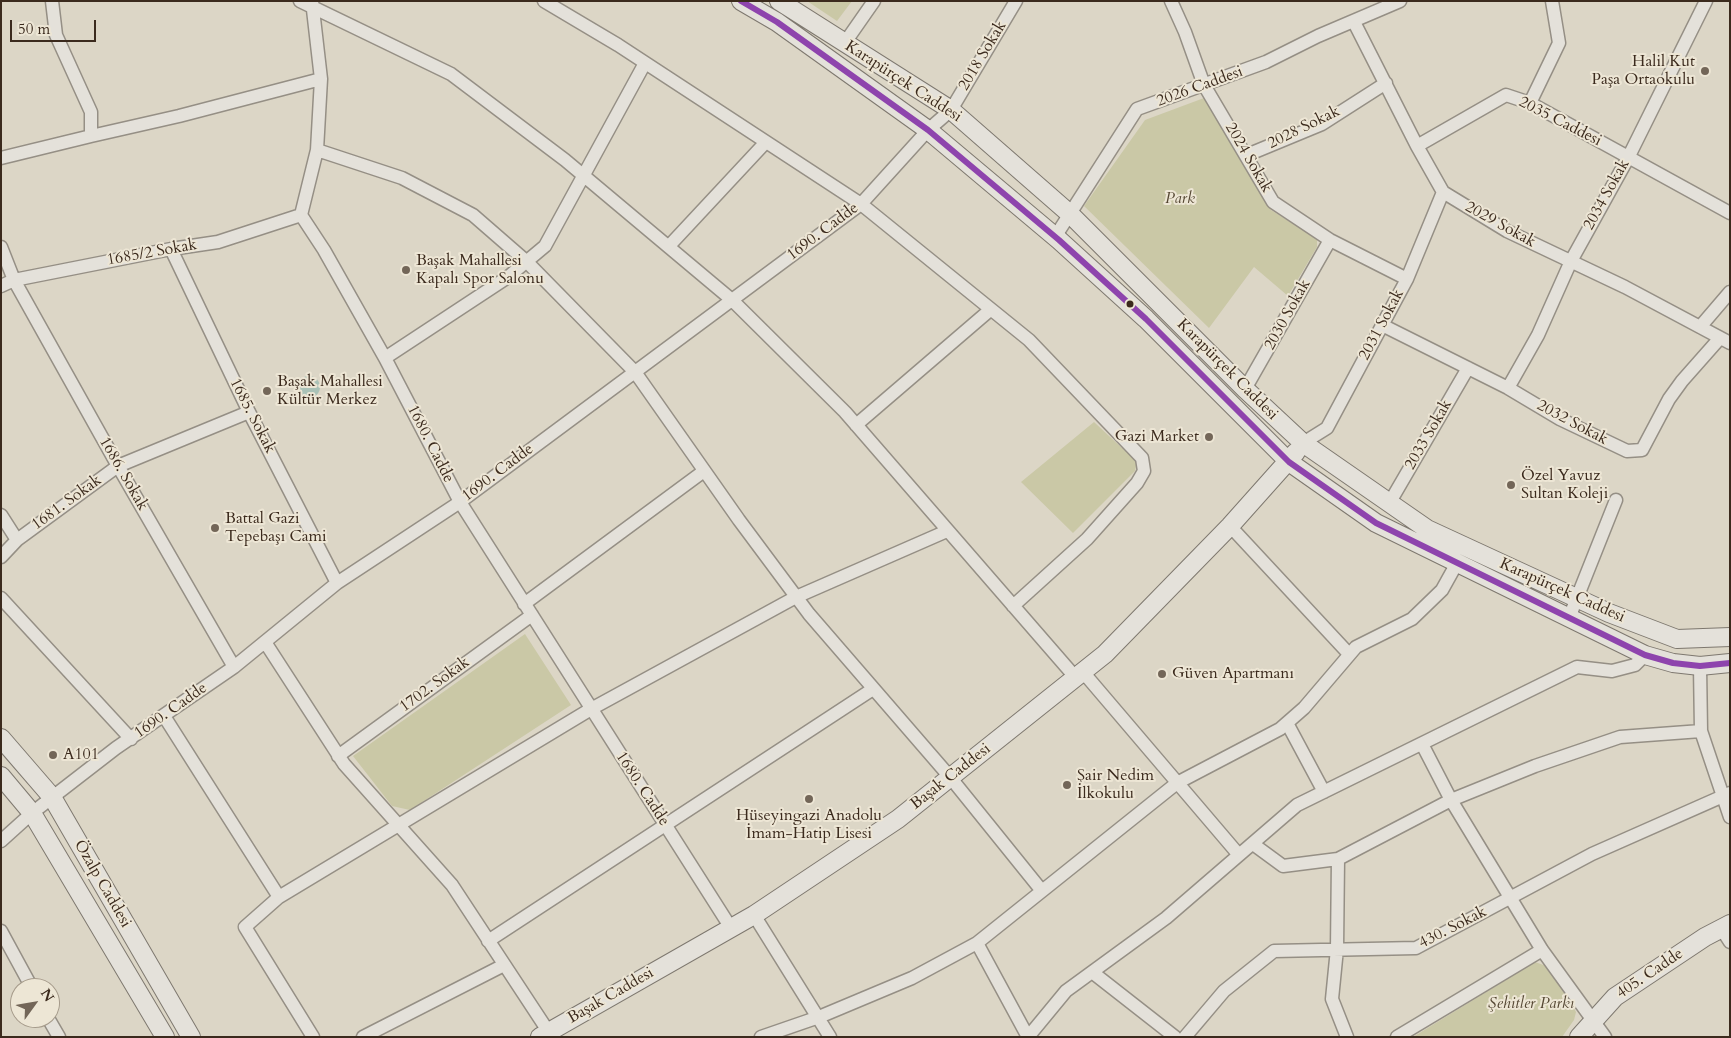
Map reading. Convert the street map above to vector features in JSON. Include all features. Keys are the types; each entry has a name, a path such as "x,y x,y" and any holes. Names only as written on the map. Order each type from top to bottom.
{"main road":[{"name":"Karapürçek Caddesi","path":"741,1 793,32 928,130 1055,237 1146,319 1289,462 1376,523 1645,655 1673,663 1700,666 1730,663"},
{"name":"Karapürçek Caddesi","path":"779,1 844,44 951,110 1070,214 1245,389 1303,443 1427,529 1576,598 1677,639 1730,637"},
{"name":"Başak Caddesi","path":"547,1035 754,916 898,819 1105,654 1230,526 1289,462 1303,443"},
{"name":"Özalp Caddesi","path":"1,738 52,798 191,1037"},
{"name":"Özalp Caddesi","path":"1,776 32,813 165,1037"},
{"name":"405. Cadde","path":"1579,1037 1615,997 1727,931"}],"street":[{"path":"52,1 56,36 91,112 91,136"},
{"path":"544,1 645,63 860,204 1029,340 1104,416 1142,458 1144,471 1138,483 1087,539 1013,606"},
{"path":"844,44 874,1"},
{"name":"2018 Sokak","path":"928,130 951,110 1016,1"},
{"name":"2024 Sokak","path":"1171,1 1185,32 1204,85 1273,202 1330,240 1407,278"},
{"name":"2026 Caddesi","path":"1055,237 1137,109 1266,62 1318,36 1400,1"},
{"path":"1530,104 1559,43 1552,1"},
{"name":"2034 Sokak","path":"1508,388 1538,335 1571,261 1628,158 1706,1"},
{"path":"301,215 317,150 321,79 308,3"},
{"path":"308,3 451,74 584,175 732,300 856,425 946,531 1177,783 1239,856"},
{"name":"2029 Sokak","path":"1354,22 1417,146 1443,192 1507,231 1571,261 1725,341"},
{"path":"385,358 508,277 545,246 645,63"},
{"path":"1,158 178,116 321,79"},
{"name":"2028 Sokak","path":"1247,155 1322,124 1386,84"},
{"name":"2035 Caddesi","path":"1417,146 1506,95 1530,104 1730,213"},
{"name":"1690. Cadde","path":"1,841 32,813 131,739 234,667 337,583 460,502 860,204 928,130"},
{"path":"668,246 765,143"},
{"path":"317,150 402,178 473,215 527,262 635,372 796,597 872,689 950,777 1042,890"},
{"name":"2031 Sokak","path":"1303,443 1327,428 1407,278 1443,192"},
{"name":"1685/2 Sokak","path":"1,286 14,280 171,249 218,242 301,215"},
{"name":"1680. Cadde","path":"301,215 324,250 385,358 460,502 731,928"},
{"name":"2030 Sokak","path":"1245,389 1330,240"},
{"name":"1686. Sokak","path":"1,247 14,280 118,466 234,667"},
{"name":"1685. Sokak","path":"171,249 249,412 337,583"},
{"path":"1700,327 1730,292"},
{"path":"856,425 990,310"},
{"name":"2032 Sokak","path":"1382,325 1508,388 1560,419 1627,451 1642,450 1669,399 1682,381 1725,341"},
{"name":"2033 Sokak","path":"1390,502 1468,368"},
{"name":"1681. Sokak","path":"1,557 17,540 118,466 249,412"},
{"name":"1702. Sokak","path":"338,756 704,471"},
{"path":"1569,618 1616,500"},
{"path":"1,515 17,540"},
{"path":"1230,526 1349,654"},
{"path":"313,1037 245,927 279,897 591,709 796,597 946,531"},
{"path":"761,1037 819,1017 912,978 977,943 1177,783 1280,729 1304,708 1356,647 1412,618 1442,590 1458,563"},
{"path":"1,598 131,739"},
{"path":"265,642 338,756 452,885 547,1035"},
{"path":"977,943 1028,1037 1066,991 1166,918 1297,805 1577,667 1612,671 1635,665 1645,655"},
{"path":"1700,666 1701,732 1726,795 1730,817"},
{"path":"488,940 872,689"},
{"path":"164,716 279,897"},
{"path":"1287,723 1324,792"},
{"path":"1253,844 1283,866 1338,858 1452,800 1535,766 1620,737 1701,732"},
{"path":"1422,744 1452,800 1542,950 1592,1022 1605,1037"},
{"name":"430. Sokak","path":"1185,1037 1224,991 1274,951 1416,948 1592,854 1726,795"},
{"path":"1338,858 1337,949 1332,999 1347,1037"},
{"path":"754,916 830,1037"},
{"path":"1,931 27,978"},
{"path":"1397,1037 1542,950"},
{"path":"363,1037 504,965"},
{"path":"1092,972 1175,1037"}],"green space":[{"path":"807,1 852,1 837,21"},
{"name":"Park","path":"1204,98 1271,210 1317,239 1317,247 1288,296 1254,267 1209,328 1084,206 1145,120"},
{"path":"1094,422 1137,462 1135,471 1073,533 1021,482"},
{"path":"525,634 571,705 410,810 392,806 353,756"},
{"name":"Şehitler Parkı","path":"1535,962 1549,967 1576,1012 1574,1020 1562,1037 1413,1037"}],"shaded area":[{"path":"309,376 317,379 320,387 317,395 309,398 301,395 298,387 301,379"}],"transit line":[{"path":"741,1 777,22 928,130 1059,240 1146,319 1289,462 1376,523 1645,655 1673,663 1700,666 1730,663"}],"place":[{"name":"Halil Kut Paşa Ortaokulu","path":"1705,71"},
{"name":"Başak Mahallesi Kapalı Spor Salonu","path":"406,270"},
{"name":"Başak Mahallesi Kültür Merkez","path":"267,391"},
{"name":"Gazi Market","path":"1209,437"},
{"name":"Özel Yavuz Sultan Koleji","path":"1511,485"},
{"name":"Battal Gazi Tepebaşı Cami","path":"215,528"},
{"name":"Güven Apartmanı","path":"1162,674"},
{"name":"A101","path":"53,755"},
{"name":"Şair Nedim İlkokulu","path":"1067,785"},
{"name":"Hüseyingazi Anadolu İmam-Hatip Lisesi","path":"809,799"}]}
